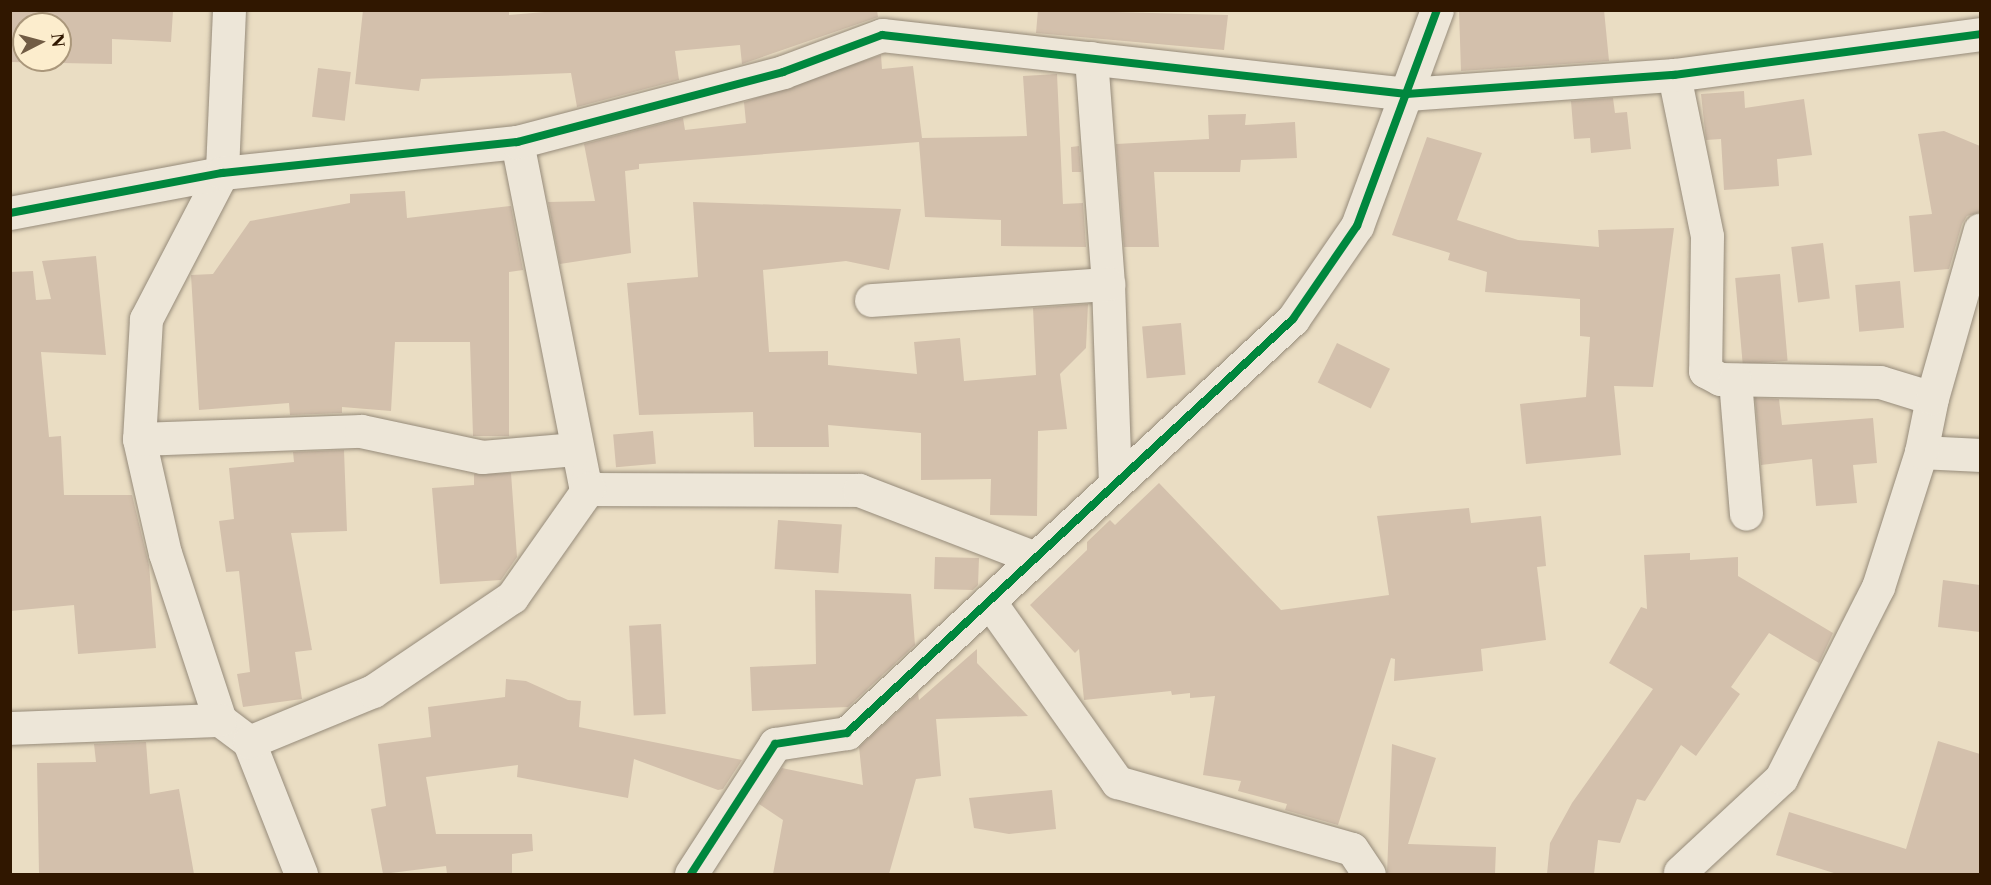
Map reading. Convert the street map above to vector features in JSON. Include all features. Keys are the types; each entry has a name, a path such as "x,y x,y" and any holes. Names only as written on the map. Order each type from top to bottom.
{"street":[{"path":"228,10 222,173 146,319 139,439 165,553 220,720 249,742 301,874"},
{"path":"691,874 775,744 847,733 1293,318 1357,226 1437,10"},
{"path":"10,213 222,173 517,142 783,72 883,22 1091,58 1407,94 1674,75 1978,26"},
{"path":"1091,58 1108,284 1115,484"},
{"path":"1674,75 1707,236 1703,364 1712,378 1880,382 1932,398"},
{"path":"517,142 582,479 589,488"},
{"path":"1681,874 1781,778 1878,587 1921,452 1932,398 1980,230"},
{"path":"871,300 1108,284"},
{"path":"1735,380 1746,514"},
{"path":"139,439 361,431 482,458 576,449"},
{"path":"1921,452 1980,455"},
{"path":"589,488 859,490 1035,558"},
{"path":"249,742 382,685 512,597 589,488"},
{"path":"989,601 1117,782 1352,849 1369,874"},
{"path":"10,728 220,720"}],"building":[{"path":"10,10 173,11 171,42 112,39 112,64 72,63 72,12 12,12 12,62 10,62"},
{"path":"363,10 509,10 509,15 568,10 877,10 878,17 742,64 740,45 675,51 679,80 577,107 571,73 421,79 419,91 355,84"},
{"path":"1038,10 1228,15 1224,50 1036,33"},
{"path":"1459,10 1604,10 1609,61 1461,71"},
{"path":"881,55 882,69 913,66 922,138 1027,136 1023,76 1057,74 1063,204 1083,203 1086,247 1001,246 1001,220 925,217 919,142 639,164 639,169 625,171 631,253 560,264 548,202 595,201 584,144 683,118 685,130 746,123 744,102"},
{"path":"318,68 351,72 345,121 312,117"},
{"path":"1744,91 1745,108 1804,99 1812,155 1777,159 1779,186 1724,190 1721,139 1706,140 1701,94"},
{"path":"1613,98 1615,113 1627,112 1631,149 1591,153 1590,138 1574,139 1571,101"},
{"path":"1246,114 1245,125 1295,122 1297,158 1241,160 1240,172 1154,172 1159,247 1124,247 1116,144 1209,139 1208,115"},
{"path":"1944,131 1980,146 1980,212 1967,216 1962,224 1949,269 1914,272 1909,216 1932,214 1918,134"},
{"path":"1427,137 1482,153 1457,220 1518,240 1599,247 1598,230 1674,228 1653,387 1614,386 1621,455 1526,464 1520,404 1586,397 1590,337 1580,336 1580,299 1485,292 1487,272 1448,260 1450,253 1392,235"},
{"path":"1079,146 1081,172 1072,172 1071,147"},
{"path":"405,191 407,218 511,206 523,270 509,272 509,436 473,436 470,342 395,342 391,411 342,407 342,413 290,415 289,403 199,410 191,275 213,274 250,221 350,203 350,194"},
{"path":"693,202 901,209 889,270 846,261 763,270 769,352 828,351 828,365 917,374 914,342 960,338 964,381 1036,375 1033,308 1088,304 1086,348 1060,374 1067,429 1038,431 1037,516 990,515 991,479 921,480 921,433 828,425 829,447 754,447 753,412 639,415 627,283 698,277"},
{"path":"1823,243 1830,299 1798,302 1791,247"},
{"path":"96,256 106,355 41,352 49,437 61,436 64,495 132,495 149,565 156,648 78,654 74,605 10,611 10,272 33,271 36,300 51,299 42,261"},
{"path":"1780,274 1788,361 1743,365 1735,278"},
{"path":"1900,281 1904,328 1859,332 1855,285"},
{"path":"1181,323 1186,375 1147,378 1142,326"},
{"path":"1337,343 1390,369 1371,408 1318,383"},
{"path":"1755,398 1779,399 1782,425 1873,418 1877,463 1853,465 1857,503 1816,506 1812,459 1761,465"},
{"path":"653,431 656,464 616,467 613,434"},
{"path":"344,450 347,531 291,533 312,650 295,652 302,699 243,707 237,674 250,672 239,571 226,572 219,521 234,519 229,468 294,462 293,452"},
{"path":"511,473 517,557 501,580 440,584 432,488 474,485 474,474"},
{"path":"1159,483 1281,610 1389,595 1377,516 1469,508 1471,523 1541,516 1546,566 1537,567 1546,640 1481,649 1483,671 1394,681 1395,659 1391,658 1338,825 1285,810 1287,804 1238,791 1241,781 1203,775 1215,696 1190,698 1190,693 1172,695 1171,691 1084,700 1079,649 1075,653 1030,605 1087,550 1087,542 1110,520 1115,525"},
{"path":"778,520 842,524 838,573 775,569"},
{"path":"1690,553 1690,560 1738,557 1738,576 1833,633 1819,663 1769,633 1731,687 1740,694 1696,756 1681,745 1645,801 1637,799 1620,843 1598,840 1594,874 1547,874 1550,843 1572,803 1653,689 1609,663 1641,607 1647,609 1644,555"},
{"path":"935,557 979,558 978,585 973,590 934,589"},
{"path":"1943,580 1980,585 1980,632 1938,627"},
{"path":"815,590 911,594 915,645 848,707 752,711 750,667 816,664"},
{"path":"661,624 666,714 634,716 629,626"},
{"path":"977,649 977,663 1028,716 936,719 941,776 916,779 889,874 773,874 783,820 759,804 782,768 863,785 859,747 918,693 919,700"},
{"path":"506,679 526,681 568,700 581,701 579,727 742,760 723,789 718,790 634,759 628,798 517,777 518,765 426,777 436,834 532,834 533,851 512,854 512,874 447,874 446,866 383,874 371,809 386,806 378,744 431,737 428,707 505,697"},
{"path":"1938,741 1980,754 1980,874 1837,874 1776,855 1789,812 1906,849"},
{"path":"146,742 150,794 179,789 194,874 39,874 37,763 96,762 94,744"},
{"path":"1392,744 1436,758 1408,844 1496,847 1495,874 1387,874"},
{"path":"1052,790 1056,829 1009,834 974,828 969,798"}],"cycle path":[{"path":"691,874 775,744 847,733 1293,319 1357,226 1437,10"},
{"path":"10,213 222,173 517,142 783,72 882,35 1407,94 1674,75 1980,34"}]}
